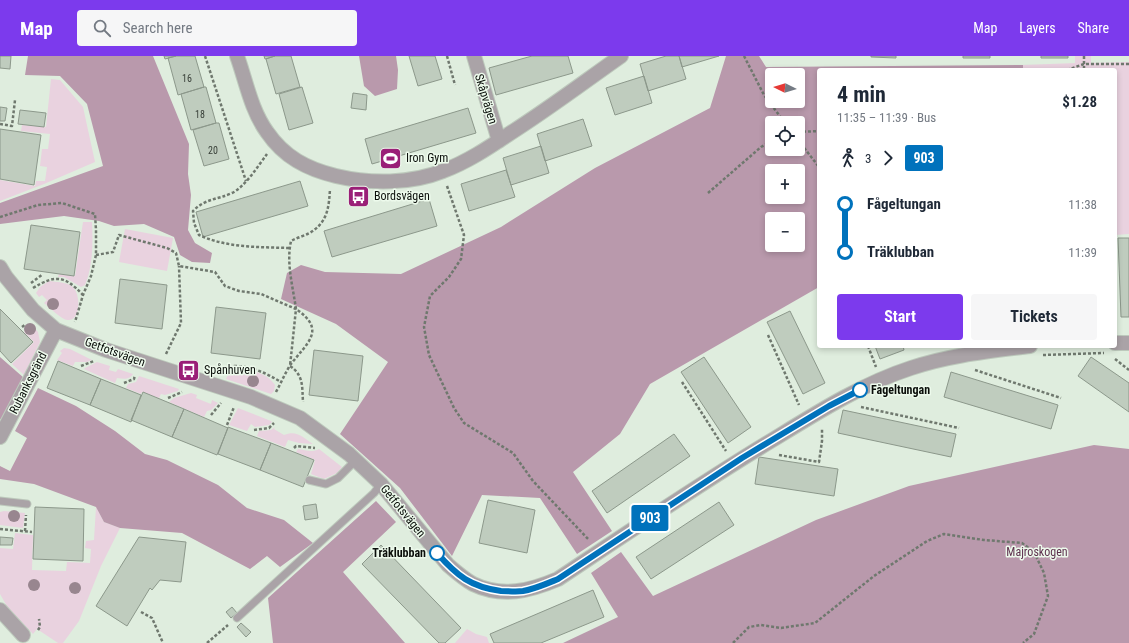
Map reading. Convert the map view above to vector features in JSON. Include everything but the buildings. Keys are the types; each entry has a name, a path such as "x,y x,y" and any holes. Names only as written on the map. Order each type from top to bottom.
{"street":[{"path":"237,56 256,114 275,143 287,155 300,164 317,172 345,179 368,181 416,179 442,172 471,159 533,119 621,56"},
{"name":"Skåpvägen","path":"474,56 499,141"},
{"name":"Getfotsvägen","path":"0,267 6,277 33,310 56,330 106,350 251,397 300,418 350,454 381,484 448,565 473,584 486,589 522,591 538,587 558,579 742,458 829,406 874,383 912,367 957,356 1034,351"},
{"name":"Rubanksgränd","path":"0,436 56,330"},
{"path":"1117,345 1129,343"},
{"path":"0,610 24,635"}],"lane":[{"path":"309,480 326,484 338,478 356,460"},
{"path":"237,618 374,493 381,484"},
{"path":"0,501 26,504"}],"path":[{"path":"205,56 246,182"},
{"path":"447,56 455,85"},
{"path":"744,56 764,95 780,116"},
{"path":"1084,56 1084,68"},
{"path":"1073,68 1084,64 1129,64"},
{"path":"0,124 12,126 15,100"},
{"path":"805,132 817,131"},
{"path":"275,143 246,182 234,193 200,204 193,211 194,223 199,235 210,240 245,247 289,248"},
{"path":"708,192 765,145"},
{"path":"805,149 817,164"},
{"path":"442,172 464,235 461,259 449,277 430,296 424,327 429,355 454,408 464,423 513,454 533,481 600,551"},
{"path":"290,366 296,309 289,248 291,241 314,231 324,221 328,210 332,175"},
{"path":"0,217 38,205 62,203 95,214 96,255 92,276 84,295 74,327"},
{"path":"96,255 113,252 119,235 167,248 176,253 179,266 181,323 160,368"},
{"path":"179,266 215,272 225,286 239,291 261,294 296,309 305,315 311,322 312,330 309,343 290,366 270,405"},
{"path":"25,286 43,274"},
{"path":"29,290 46,280 56,279 64,280 72,284 84,295"},
{"path":"768,335 802,410"},
{"path":"1034,351 1081,348"},
{"path":"1112,357 1129,370"},
{"path":"81,366 95,361"},
{"path":"225,375 234,366 244,366 268,374 282,382"},
{"path":"290,366 296,370 300,376 304,406"},
{"path":"968,368 1061,398"},
{"path":"124,383 134,379 136,373 130,371"},
{"path":"682,382 728,455"},
{"path":"168,398 187,389"},
{"path":"211,414 224,401 219,400"},
{"path":"227,426 235,405 229,403"},
{"path":"859,406 959,428"},
{"path":"254,430 269,428 276,421 271,419"},
{"path":"783,456 820,462 822,427"},
{"path":"313,442 319,446"},
{"path":"294,448 296,446 310,448"},
{"path":"0,529 32,532"},
{"path":"733,643 749,627 760,625 781,628 815,623 874,576 927,541 944,534 984,540 1022,543 1034,552 1044,573 1048,596 1034,634 1023,643"},
{"path":"141,612 152,618 162,643"},
{"path":"207,643 237,618"}],"shaded area":[{"path":"1075,56 1091,56 1091,63 1129,62 1129,234 1117,235 1117,68 1023,68 1023,65 1075,63"},
{"path":"51,79 60,80 83,107 95,162 0,201 0,180 35,186 36,181 45,181 47,167 40,166 42,149 48,149 50,134 21,131 22,125 46,127"},
{"path":"83,222 92,222 92,246 88,278 85,285 81,287 64,277 58,277 59,274 75,276"},
{"path":"125,229 173,238 167,271 119,262"},
{"path":"49,281 68,284 76,291 78,307 75,317 72,319 67,320 58,315 44,303 47,300 42,295 39,297 36,293 40,287"},
{"path":"30,323 38,332 40,342 24,375 12,364 34,342 24,332"},
{"path":"64,348 70,349 92,360 87,362 75,362 73,366 57,360 62,353 60,351"},
{"path":"97,362 110,366 109,370 116,372 118,369 133,374 124,379 117,378 115,383 84,369"},
{"path":"236,369 258,372 268,377 275,385 274,391 271,394 226,379 229,373"},
{"path":"139,376 179,389 178,391 165,395 161,394 159,398 142,392 141,394 126,388 128,384 136,382"},
{"path":"191,393 197,395 196,398 211,404 212,400 218,403 211,410 207,411 204,417 169,402 174,398"},
{"path":"238,408 272,422 269,425 255,427 251,424 247,431 229,425"},
{"path":"275,427 274,429 284,435 292,433 296,434 313,444 299,443 288,440 285,447 257,436 259,431 271,430"},
{"path":"298,449 311,451 319,449 342,467 337,473 324,479 311,474 315,460 296,452"},
{"path":"96,507 104,522 120,528 101,566 79,621 63,643 58,643 37,629 33,634 8,608 0,594 0,548 13,549 15,533 33,535 32,570 66,571 67,562 90,563 91,549 85,548 86,541 94,540"},
{"path":"0,512 25,513 23,528 0,525"},
{"path":"467,629 476,634 487,637 489,643 455,643"}],"green space":[{"path":"28,56 153,56 189,144 188,174 191,195 188,230 195,243 212,253 210,263 192,262 180,255 174,237 144,224 114,226 99,221 64,216 0,224 0,203 103,166 87,104 60,76 25,75"},
{"path":"359,56 396,56 398,70 397,89 375,96 364,86"},
{"path":"726,56 759,56 766,67 1023,65 1023,68 817,68 817,288 650,384 620,434 573,472 612,531 577,554 540,498 482,495 452,556 400,488 340,434 388,362 336,324 281,299 287,273 301,265 325,272 401,274 501,227 595,168 710,108"},
{"path":"0,357 24,378 2,419 0,419"},
{"path":"38,388 76,406 115,431 145,454 167,460 218,485 247,508 284,520 313,543 280,567 267,556 250,569 182,533 120,528 104,522 96,507 34,484 0,479 0,466 10,471 27,438 15,431"},
{"name":"Majroskogen","path":"1094,445 1129,449 1129,643 563,643 618,617 591,573 621,552 653,596 816,520 909,486"},
{"path":"376,501 396,522 343,572 405,643 273,643 268,598"}],"bus line":[{"name":"903","path":"437,553 461,576 473,584 486,589 522,591 538,587 558,579 755,451 829,406 860,390"}],"place":[{"name":"Iron Gym","path":"391,158"},
{"name":"Bordsvägen","path":"358,196"},
{"name":"Spånhuven","path":"189,370"},
{"name":"Fågeltungan","path":"860,390"},
{"name":"Träklubban","path":"437,553"}]}
